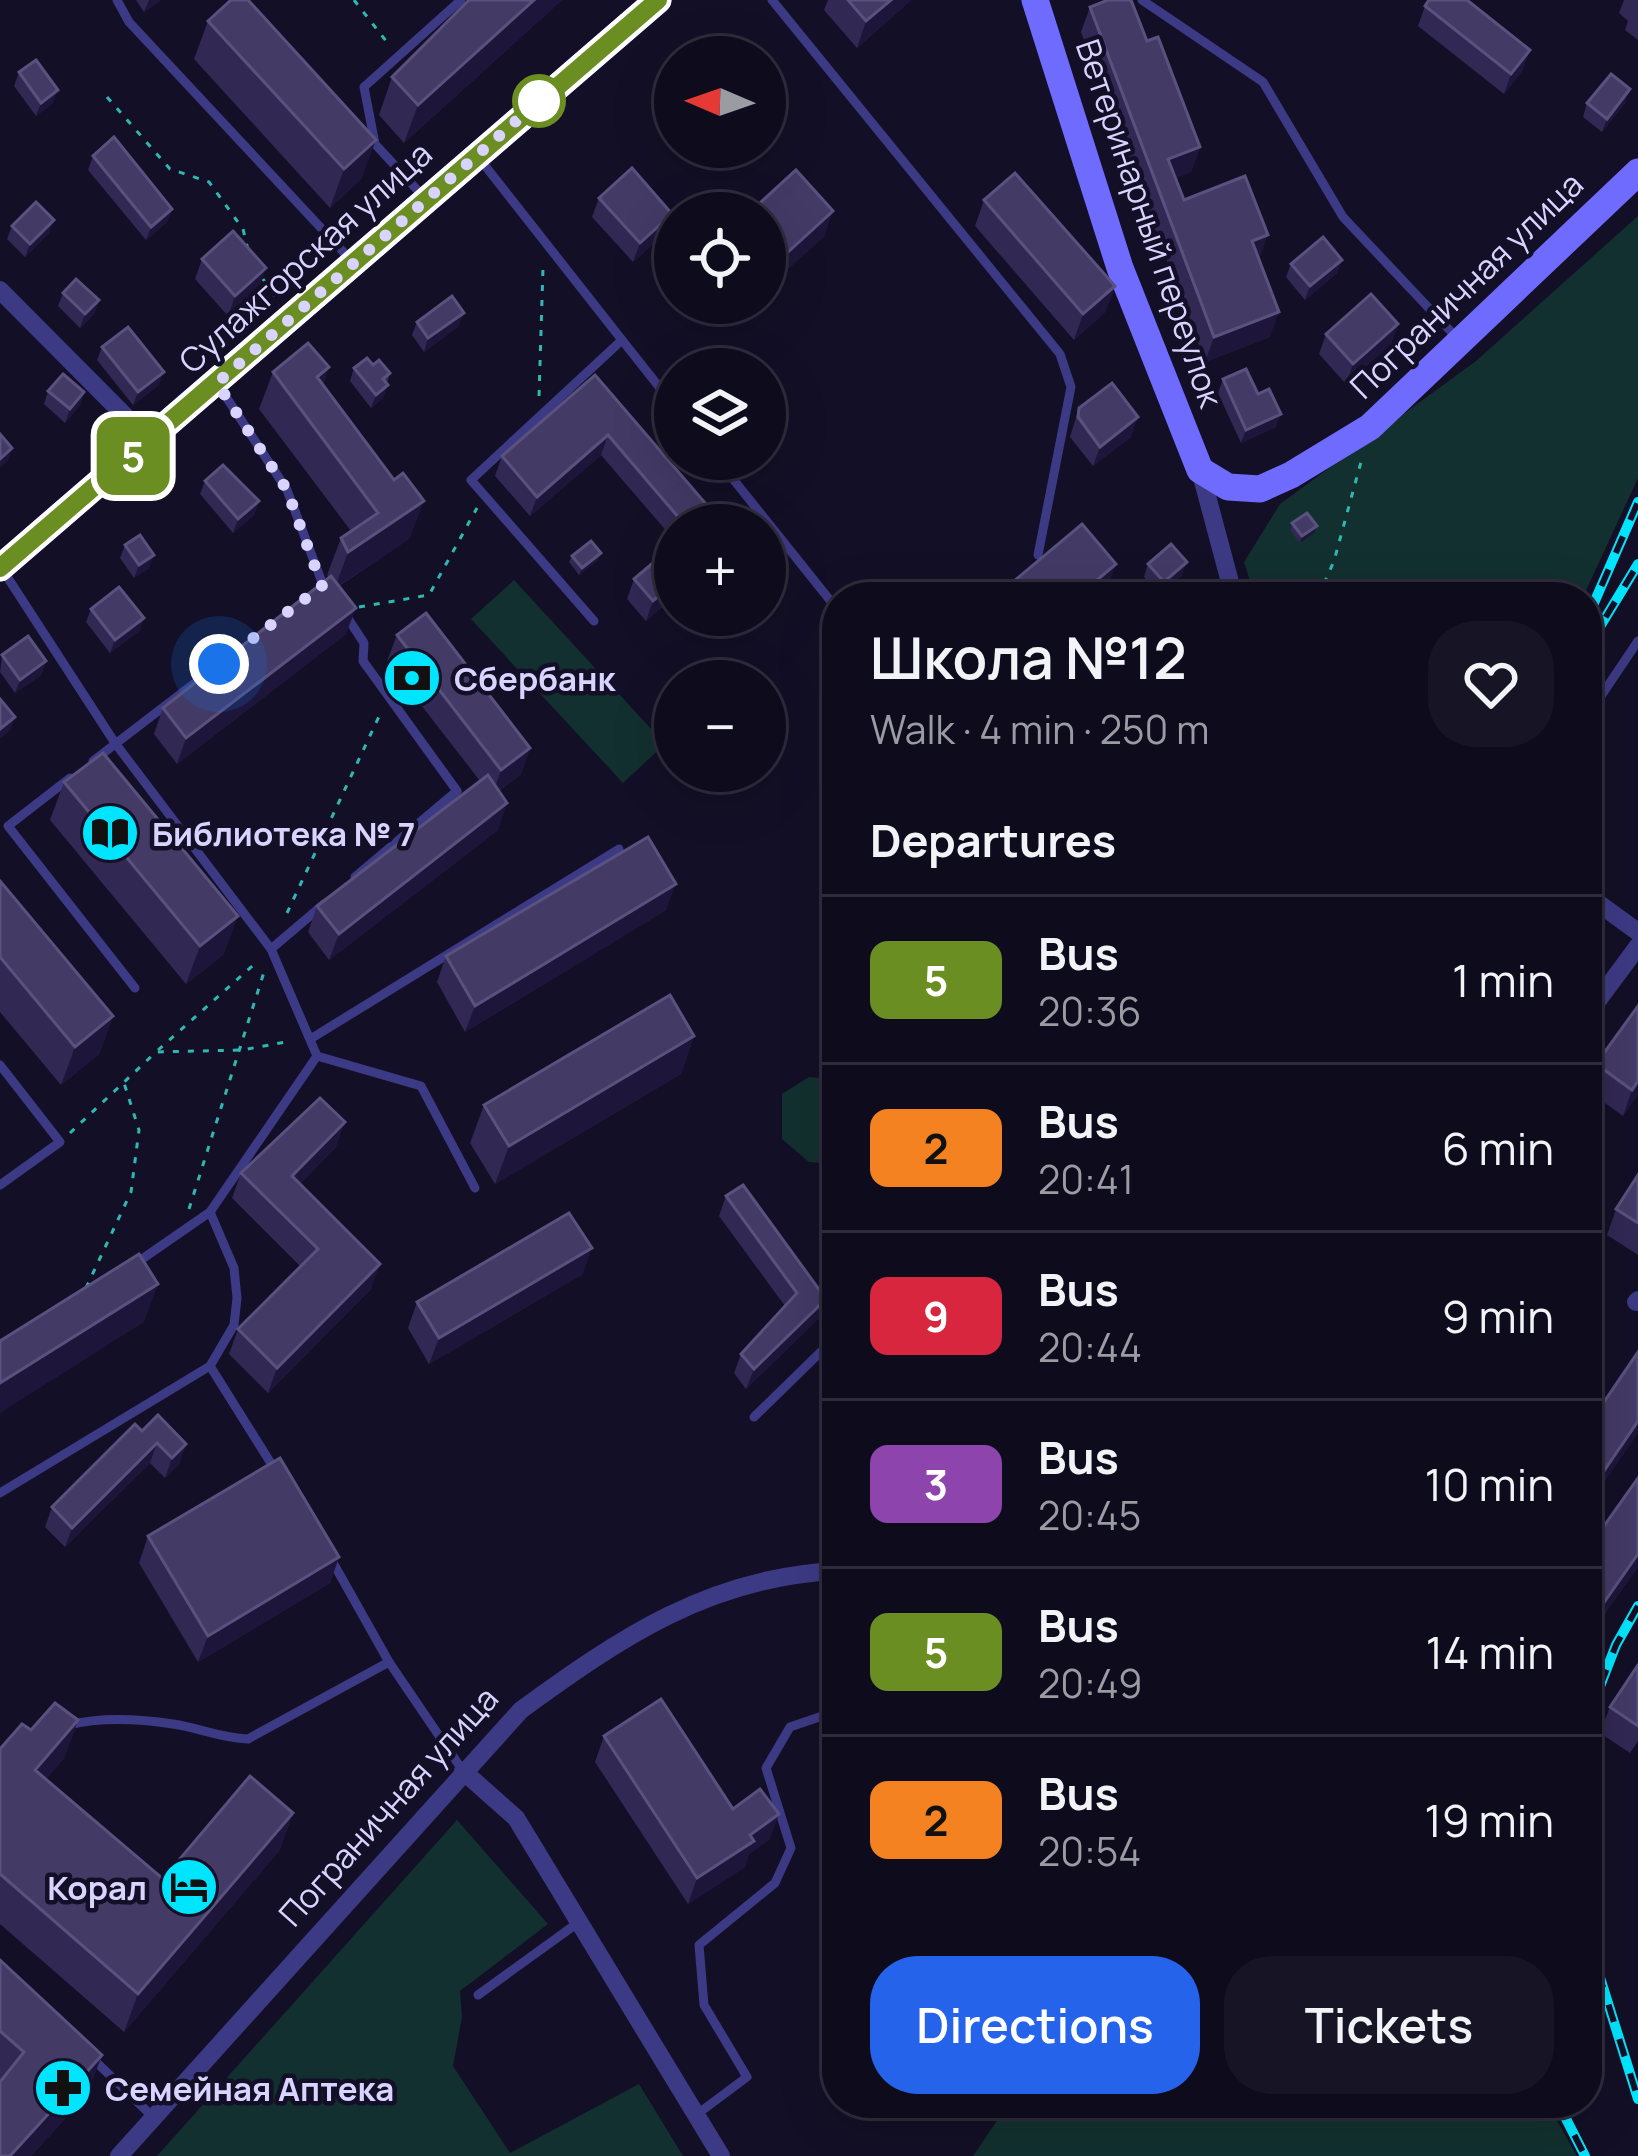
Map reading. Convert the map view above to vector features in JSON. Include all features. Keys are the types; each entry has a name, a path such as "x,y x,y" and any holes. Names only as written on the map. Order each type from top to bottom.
{"main road":[{"name":"Сулажгорская улица","path":"1,568 658,0"},
{"name":"Ветеринарный переулок","path":"1035,0 1120,268 1200,470"},
{"name":"Пограничная улица","path":"1200,470 1228,488 1260,489 1370,427 1638,172"}],"street":[{"path":"0,290 150,441"},
{"path":"1200,470 1230,582"},
{"path":"1602,906 1638,932"},
{"path":"1602,995 1638,946"},
{"name":"Пограничная улица","path":"119,2156 520,1710 589,1660 674,1610 738,1588 822,1574"},
{"path":"463,1771 516,1818 722,2156"}],"lane":[{"path":"117,0 129,22 354,262"},
{"path":"426,199 374,144 364,88 461,0"},
{"path":"772,0 1060,354 1071,387 1038,555"},
{"path":"1142,0 1263,82 1343,218 1460,342"},
{"path":"475,154 654,380"},
{"path":"594,621 471,480 622,340"},
{"path":"217,383 287,490 322,586 332,598"},
{"path":"734,480 822,590"},
{"path":"1,568 116,743 271,949 317,1056 210,1212 121,1273"},
{"path":"304,600 322,586"},
{"path":"271,949 457,791 363,661 364,643 341,610"},
{"path":"1602,695 1638,641"},
{"path":"135,988 4,829 228,657"},
{"path":"312,1038 619,849"},
{"path":"317,1056 421,1086 476,1188"},
{"path":"0,1066 60,1142 0,1185"},
{"path":"0,1492 210,1366 234,1325 237,1298 234,1268 210,1212"},
{"path":"754,1417 822,1351"},
{"path":"210,1366 285,1486"},
{"path":"322,1545 389,1662 463,1771"},
{"path":"64,1726 84,1721 143,1721 248,1739 389,1662"},
{"path":"696,2115 747,2077 704,2005 699,1945 775,1883 791,1848 766,1768 790,1726 822,1716"},
{"path":"478,1995 579,1922"},
{"path":"85,2052 154,2118"}],"path":[{"path":"354,0 398,57"},
{"path":"107,97 170,169 209,182 243,230 252,265 291,316"},
{"path":"538,418 544,242"},
{"path":"1325,582 1370,427"},
{"path":"341,610 429,595 484,496"},
{"path":"60,1142 271,949"},
{"path":"156,1052 242,1050 312,1038"},
{"path":"81,1299 131,1192 139,1130 123,1081"}],"green space":[{"path":"1638,216 1638,478 1590,582 1250,582 1244,562 1280,504 1476,361"},
{"path":"514,580 654,732 654,754 623,783 471,619"},
{"path":"809,1077 822,1078 822,1163 809,1162 782,1139 782,1094"},
{"path":"457,1820 548,1924 460,1991 462,2017 453,2066 510,2153 639,2084 683,2156 157,2156"},
{"path":"999,2118 1555,2118 1577,2156 973,2156"}],"building":[{"path":"231,0 248,0 376,140 344,169 208,21"},
{"path":"469,0 534,0 418,105 392,77"},
{"path":"848,0 891,0 866,21"},
{"path":"1108,0 1131,0 1147,41 1158,37 1200,147 1168,159 1184,200 1245,176 1268,235 1252,241 1279,312 1214,337 1090,7"},
{"path":"1429,0 1467,0 1530,50 1511,74 1425,6"},
{"path":"36,60 58,90 41,103 19,72"},
{"path":"1611,74 1630,89 1607,119 1587,103"},
{"path":"114,137 172,209 151,227 93,156"},
{"path":"632,168 654,193 654,230 640,243 599,198"},
{"path":"796,170 833,211 786,254 786,192 772,192"},
{"path":"1015,173 1115,286 1083,314 984,200"},
{"path":"36,202 54,220 30,244 12,226"},
{"path":"233,231 266,268 235,296 202,259"},
{"path":"1323,237 1342,260 1310,286 1291,264"},
{"path":"76,279 99,300 85,314 63,293"},
{"path":"1371,294 1398,324 1353,364 1326,334"},
{"path":"452,296 464,313 428,338 417,322"},
{"path":"128,327 164,372 138,392 102,347"},
{"path":"308,343 329,367 317,377 394,480 403,473 424,501 348,552 341,538 378,513 273,372"},
{"path":"367,358 373,365 379,360 390,373 383,379 388,385 376,395 354,368"},
{"path":"1246,369 1258,394 1269,389 1281,414 1246,430 1223,379"},
{"path":"63,374 84,392 70,409 48,391"},
{"path":"595,375 654,444 654,480 685,480 706,504 667,504 608,435 537,497 502,456"},
{"path":"1112,383 1138,417 1100,447 1078,417 1079,408"},
{"path":"0,434 12,448 0,459"},
{"path":"223,465 259,501 238,519 205,481"},
{"path":"1307,513 1317,526 1302,536 1292,523"},
{"path":"1082,524 1116,564 1095,582 1013,582"},
{"path":"140,535 154,555 139,565 125,545"},
{"path":"591,541 601,553 582,568 572,556"},
{"path":"1171,544 1187,562 1164,582 1148,564"},
{"path":"654,562 654,600 653,601 634,579"},
{"path":"331,576 356,608 186,738 163,708"},
{"path":"119,587 144,618 115,640 91,609"},
{"path":"426,613 530,748 501,770 397,635"},
{"path":"28,636 46,661 20,680 2,655"},
{"path":"0,699 15,717 0,729"},
{"path":"103,753 238,916 200,946 64,782"},
{"path":"488,775 507,803 339,934 317,906"},
{"path":"648,837 676,884 475,1006 446,956"},
{"path":"0,881 113,1016 75,1047 0,957"},
{"path":"670,995 694,1036 509,1146 484,1105"},
{"path":"1638,1006 1638,1081 1632,1090 1602,1068 1602,1056"},
{"path":"320,1098 345,1122 292,1176 380,1264 277,1368 238,1329 318,1249 241,1173"},
{"path":"1638,1175 1638,1223 1616,1209"},
{"path":"743,1185 822,1294 822,1303 754,1369 741,1354 797,1293 726,1196"},
{"path":"569,1213 592,1248 439,1338 417,1302"},
{"path":"139,1254 158,1284 0,1383 0,1341"},
{"path":"1638,1352 1638,1421 1602,1474 1602,1405"},
{"path":"158,1415 186,1444 172,1458 157,1443 72,1528 52,1507 135,1424 142,1431"},
{"path":"280,1458 339,1557 208,1636 148,1536"},
{"path":"1638,1478 1638,1554 1602,1605 1602,1529"},
{"path":"1638,1665 1638,1726 1610,1707"},
{"path":"661,1699 733,1809 760,1789 779,1814 750,1835 754,1841 697,1878 604,1736"},
{"path":"55,1703 78,1720 35,1770 163,1879 250,1776 293,1813 138,1994 0,1874 0,1749 22,1724 31,1730"},
{"path":"0,1960 102,2055 10,2156 0,2156 0,2082 24,2052 0,2031"}],"railway":[{"path":"1602,585 1638,502"},
{"path":"1602,623 1638,564"},
{"path":"1602,1681 1638,1606"},
{"path":"1602,1984 1638,2099"},
{"path":"1566,2118 1585,2156"}],"bus line":[{"name":"5","path":"0,568 658,0"}],"place":[{"name":"Сбербанк","path":"412,678"},
{"name":"Библиотека № 7","path":"110,833"},
{"name":"Корал","path":"189,1887"},
{"name":"Семейная Аптека","path":"63,2088"}],"route":[{"path":"219,664 322,586 287,490 217,383 539,101"}]}
